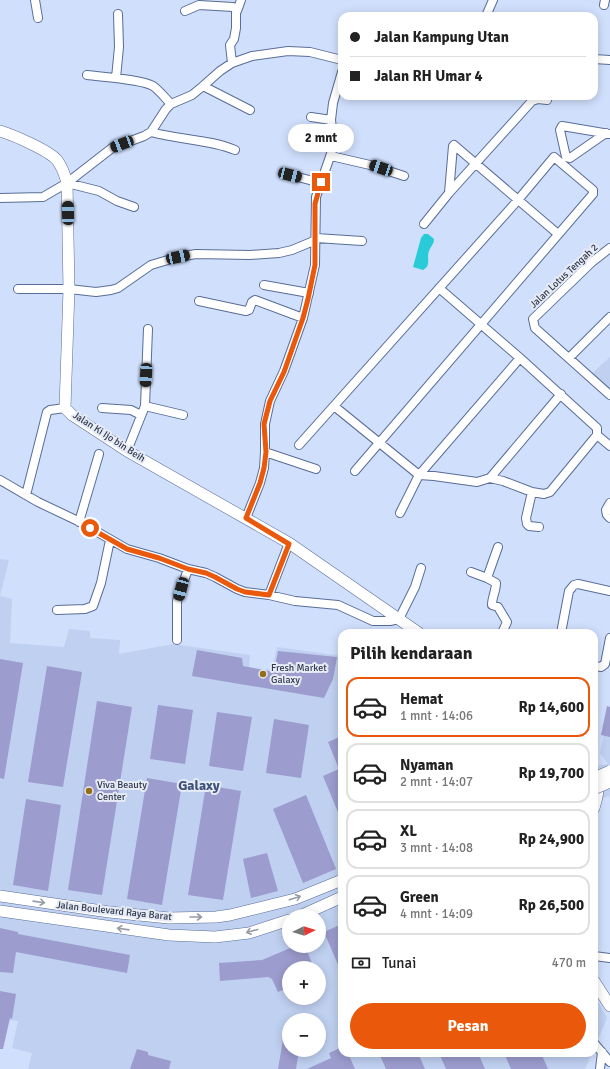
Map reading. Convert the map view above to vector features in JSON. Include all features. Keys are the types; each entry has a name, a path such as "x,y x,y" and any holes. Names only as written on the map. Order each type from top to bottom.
{"street":[{"path":"35,0 38,18"},
{"path":"232,63 230,45 234,39 237,11 241,0"},
{"path":"488,12 493,0"},
{"path":"185,11 203,5 233,7 237,11"},
{"path":"116,78 120,47 118,14"},
{"path":"0,198 43,197 67,183 102,158 112,148 151,132 171,104 192,94 232,63 252,56 288,51 310,52 338,59"},
{"path":"598,59 610,60"},
{"path":"87,75 149,84 171,104"},
{"path":"246,518 260,483 266,452 264,424 270,401 284,372 303,318 309,294 315,265 315,204 334,145 331,120 334,97 338,84"},
{"path":"203,86 250,110"},
{"path":"424,224 449,193 532,101 535,100"},
{"path":"311,117 331,120"},
{"path":"562,126 608,133 570,158 566,157 560,130 562,126"},
{"name":"Jalan Ki Ijo bin Beih","path":"0,131 44,151 56,159 63,170 67,183 69,289 65,408 72,415 127,450 289,544 413,629"},
{"path":"151,132 168,137 212,143 235,150"},
{"path":"449,193 453,145 455,145 558,234"},
{"path":"331,156 370,165 404,176"},
{"path":"299,446 554,158 593,190 593,194 378,442 355,471"},
{"path":"290,175 321,182"},
{"path":"67,183 99,191 117,201 134,207"},
{"path":"18,289 69,289 96,292 118,288 151,265 189,254 279,253 292,250 316,239 362,241"},
{"name":"Jalan Lotus Tengah 2","path":"568,358 535,328 533,319 588,266 610,248"},
{"path":"264,285 309,294"},
{"path":"439,288 561,394 597,428 598,435 610,446"},
{"path":"199,301 246,311 249,310 252,302 255,300 303,318"},
{"path":"610,317 568,358 610,395"},
{"path":"127,450 145,406 148,329"},
{"path":"400,513 419,475 520,358"},
{"path":"490,478 561,394"},
{"path":"145,406 183,415"},
{"path":"334,406 419,475 477,482 490,478 503,481 532,492 544,494 550,492 598,435"},
{"path":"26,495 47,412 50,410 65,408"},
{"path":"102,408 131,410 142,415"},
{"path":"266,452 316,469"},
{"path":"79,522 99,454"},
{"path":"0,480 127,549 215,577 245,592 269,595 295,601 338,605 373,621 390,621 399,619 415,587 421,568"},
{"path":"532,492 526,522 529,526 539,527"},
{"path":"610,503 606,510 607,515 610,518"},
{"path":"57,610 85,609 93,606 101,583 110,540"},
{"path":"269,595 289,544"},
{"path":"487,578 498,547"},
{"path":"177,640 177,601 188,569"},
{"path":"471,572 487,578 496,584 492,605 498,607 507,622 504,629"},
{"path":"562,629 569,591 574,585 578,584 610,591"},
{"path":"598,667 601,667 605,664 610,638"},
{"path":"598,776 610,771"},
{"path":"598,787 610,782"},
{"path":"598,784 598,796"},
{"name":"Jalan Boulevard Raya Barat","path":"0,896 109,912 169,918 216,917 230,915 295,898 338,882"},
{"path":"315,909 338,899"},
{"name":"Jalan Boulevard Raya Barat","path":"0,911 169,935 207,937 249,933 282,922"},
{"path":"598,956 610,958"},
{"path":"598,986 610,1006"},
{"path":"598,1048 610,1062"},
{"path":"600,1069 602,1052"}],"shaded area":[{"path":"424,234 428,234 434,239 434,242 428,254 427,266 423,270 413,267 421,238"},
{"path":"610,357 610,398 588,377"},
{"path":"0,559 9,560 0,596"},
{"path":"0,596 12,599 10,643 64,647 69,629 90,631 90,638 120,640 119,654 173,644 250,655 249,667 272,670 277,647 338,655 338,1057 590,1057 585,1069 28,1069 32,1053 12,1048 18,1021 0,1019"},
{"path":"610,705 610,799 609,796 598,800 598,765 608,764 600,753"},
{"path":"598,1001 607,1018 598,1039"}],"building":[{"name":"Fresh Market Galaxy","path":"197,650 242,658 243,666 274,672 278,651 337,657 333,679 324,698 192,676"},
{"path":"0,659 23,663 4,779 0,778"},
{"path":"47,666 82,672 63,787 28,782"},
{"path":"97,701 132,707 102,895 68,890"},
{"path":"158,705 193,710 185,764 150,759"},
{"path":"607,706 610,707 610,737 601,735"},
{"path":"217,712 252,717 243,771 209,766"},
{"path":"274,719 309,725 301,778 266,773"},
{"path":"338,738 338,767 328,742"},
{"path":"338,769 338,812 323,776"},
{"path":"147,778 182,784 162,905 127,899"},
{"path":"206,785 241,791 223,900 188,895"},
{"path":"306,795 336,869 303,883 273,809"},
{"path":"26,799 61,805 48,891 13,885"},
{"path":"267,853 278,891 251,898 243,859"},
{"path":"338,926 338,965 326,937 326,931"},
{"path":"0,928 18,932 18,934 130,955 127,973 16,952 13,973 0,972"},
{"path":"282,952 282,953 308,953 311,961 282,961 282,990 278,992 272,979 268,977 220,981 219,963 262,960"},
{"path":"0,991 16,994 12,1019 10,1018 3,1049 0,1049"},
{"path":"282,1046 282,1057 298,1057 296,1069 278,1069"},
{"path":"137,1049 148,1052 148,1055 171,1061 169,1069 130,1069"},
{"path":"338,1049 338,1057 350,1057 355,1069 307,1069 331,1058 329,1053"},
{"path":"381,1057 420,1057 425,1069 386,1069"},
{"path":"441,1057 480,1057 485,1069 446,1069"},
{"path":"506,1057 543,1057 548,1069 511,1069"}],"place":[{"name":"Fresh Market Galaxy","path":"263,674"},
{"name":"Viva Beauty Center","path":"89,791"}],"district":[{"name":"Galaxy","path":"199,785"}],"route":[{"path":"90,528 127,549 159,558 188,569 206,573 245,592 269,595 289,544 246,518 260,483 264,468 266,452 264,424 270,401 284,372 308,299 316,255 315,204 321,182"}]}
